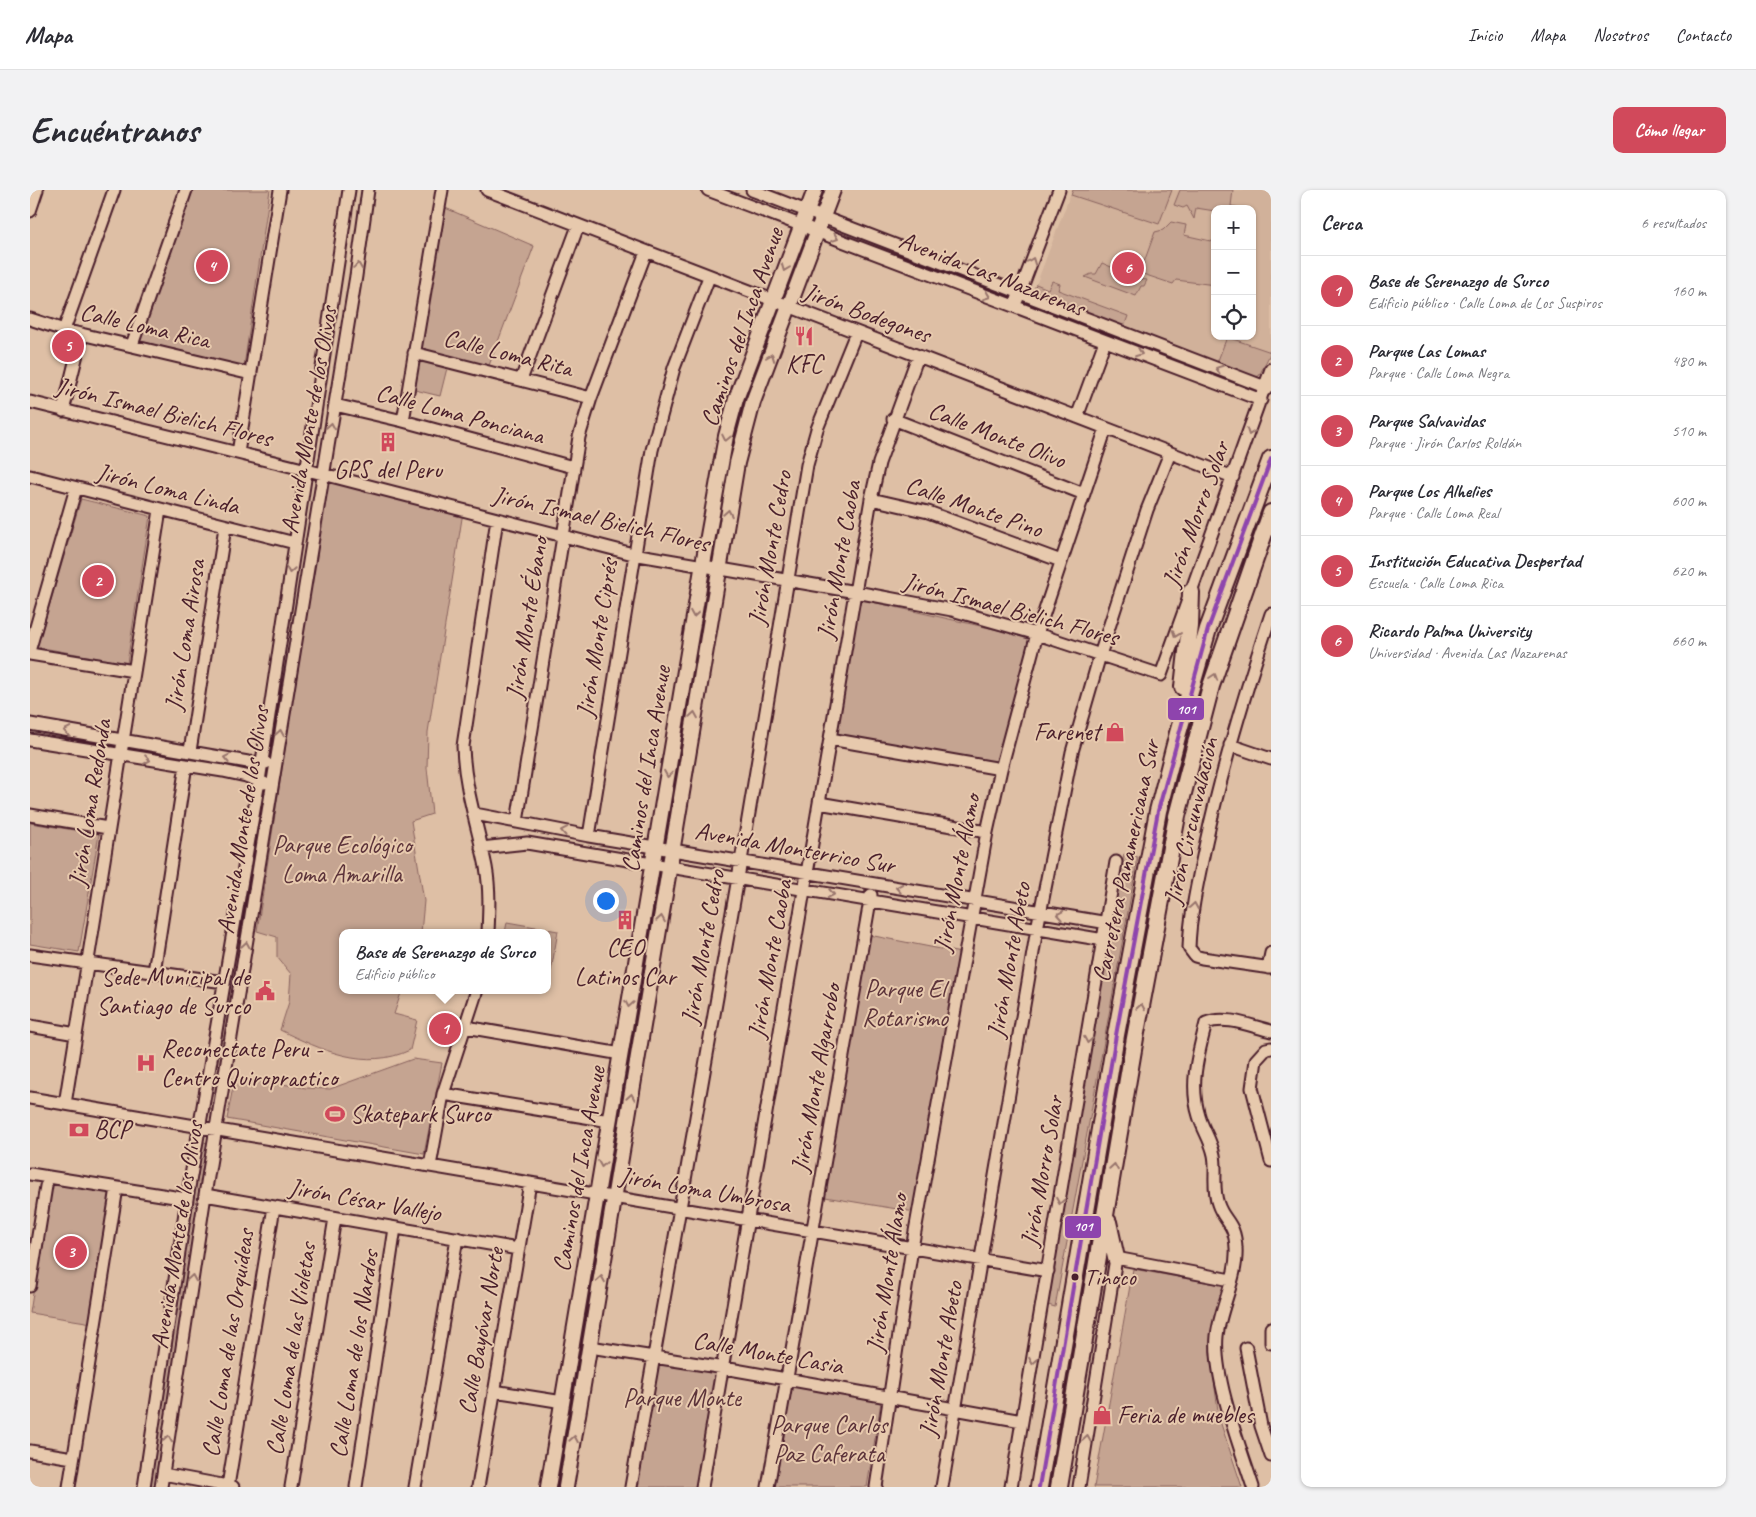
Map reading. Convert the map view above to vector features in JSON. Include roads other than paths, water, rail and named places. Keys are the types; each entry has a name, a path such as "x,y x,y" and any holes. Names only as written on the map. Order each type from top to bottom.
{"highway":[{"name":"Carretera Panamericana Sur","path":"1039,1487 1158,811 1208,629 1271,459"},
{"name":"Carretera Panamericana Sur","path":"1059,1487 1137,1029 1177,816 1211,686 1271,514"},
{"path":"1178,733 1190,626 1191,592"},
{"path":"1106,1215 1116,1258"}],"main road":[{"name":"Caminos del Inca Avenue","path":"548,1487 702,566 726,436 736,399 815,190"},
{"name":"Caminos del Inca Avenue","path":"566,1487 743,434 753,402 790,308 832,190"}],"street":[{"path":"30,211 37,190"},
{"path":"64,330 114,190"},
{"path":"238,453 280,190"},
{"name":"Avenida Monte de los Olivos","path":"144,1487 187,1199 259,781 349,190"},
{"name":"Avenida Monte de los Olivos","path":"161,1487 205,1195 335,405 368,190"},
{"path":"403,421 442,190"},
{"name":"Jirón Bodegones","path":"486,190 1233,477"},
{"name":"Avenida Las Nazarenas","path":"708,190 1105,341 1266,390"},
{"name":"Avenida Las Nazarenas","path":"752,190 1266,390"},
{"path":"1014,306 1060,190"},
{"path":"132,345 181,191"},
{"path":"521,380 578,226"},
{"name":"Jirón Monte Ébano","path":"517,822 579,437 591,398 646,252"},
{"name":"Jirón Monte Ciprés","path":"589,836 633,554 661,411 674,368 709,277"},
{"name":"Calle Loma Rica","path":"30,319 64,330 251,374"},
{"name":"Jirón Monte Cedro","path":"631,1487 681,1208 787,580 810,456 818,429 856,333"},
{"path":"63,411 82,334"},
{"path":"1078,417 1105,341"},
{"name":"Calle Loma Rita","path":"414,352 591,398"},
{"name":"Jirón Monte Caoba","path":"702,1487 724,1368 871,499 879,463 918,356"},
{"name":"Jirón Morro Solar","path":"1161,675 1266,390 1271,369"},
{"name":"Jirón Ismael Bielich Flores","path":"30,402 323,474 633,554 952,610 1037,634 1161,675"},
{"name":"Calle Loma Ponciana","path":"335,405 403,421 573,467"},
{"name":"Calle Monte Olivo","path":"894,419 1084,494"},
{"name":"Jirón Monte Álamo","path":"876,1487 912,1248 988,832 1002,769 1037,634 1106,428"},
{"name":"Jirón Monte Abeto","path":"942,1487 1040,912 1072,752 1100,655 1147,510 1170,453"},
{"name":"Jirón Loma Linda","path":"30,476 225,527 295,543"},
{"path":"30,648 76,488"},
{"name":"Calle Monte Pino","path":"871,499 928,512 1061,561"},
{"name":"Jirón Loma Redonda","path":"65,1104 160,510"},
{"path":"488,929 489,892 475,814 466,782 463,746 497,519"},
{"name":"Jirón Loma Airosa","path":"190,750 225,527"},
{"name":"Jirón Circunvalación","path":"1270,968 1202,958 1192,953 1189,948 1189,934 1200,870 1230,745 1271,614"},
{"path":"30,654 134,671"},
{"path":"30,724 261,763 276,762"},
{"path":"30,740 231,773 272,787"},
{"path":"830,740 1002,769"},
{"path":"1230,745 1271,759"},
{"path":"154,972 186,765"},
{"path":"819,803 988,832"},
{"path":"30,814 108,828"},
{"name":"Avenida Monterrico Sur","path":"475,814 589,836 1108,923"},
{"name":"Avenida Monterrico Sur","path":"481,848 527,843 1104,940"},
{"name":"Jirón Morro Solar","path":"1011,1487 1108,923 1116,862"},
{"name":"Jirón Monte Algarrobo","path":"768,1487 873,884"},
{"path":"1270,968 1271,953"},
{"path":"30,954 224,982"},
{"path":"430,1166 442,1094 476,994"},
{"path":"1253,1487 1227,1406 1217,1353 1217,1335 1237,1250 1235,1232 1232,1224 1218,1205 1215,1156 1210,1137 1199,1117 1194,1095 1194,1078 1206,1023 1215,1020 1230,1020 1271,1031"},
{"path":"30,1026 76,1034"},
{"path":"466,1027 621,1054"},
{"path":"1271,1048 1266,1049 1256,1060 1252,1088 1271,1161"},
{"path":"442,1094 610,1121"},
{"name":"Jirón Loma Umbrosa","path":"30,1098 1048,1272"},
{"path":"30,1174 187,1199"},
{"name":"Calle Bayóvar Norte","path":"478,1487 530,1183"},
{"path":"30,1286 46,1186"},
{"path":"69,1487 117,1188"},
{"name":"Jirón César Vallejo","path":"205,1195 518,1249"},
{"name":"Calle Loma de las Orquídeas","path":"230,1487 274,1207"},
{"name":"Calle Loma de las Violetas","path":"291,1487 336,1218"},
{"name":"Calle Loma de los Nardos","path":"356,1487 395,1228"},
{"path":"416,1487 456,1238"},
{"path":"1079,1487 1116,1258 1231,1280"},
{"path":"1271,1328 1271,1343"},
{"name":"Calle Monte Casia","path":"590,1347 724,1368 1022,1421"},
{"path":"1246,1348 1261,1426 1271,1456"},
{"path":"494,1390 562,1402"},
{"path":"30,1451 74,1458"},
{"path":"163,1474 230,1487"}],"place":[{"name":"Parque Los Alhelies","path":"212,266"},
{"name":"Ricardo Palma University","path":"1128,268"},
{"name":"KFC","path":"804,336"},
{"name":"Institución Educativa Despertad","path":"68,346"},
{"name":"GPS del Peru","path":"388,442"},
{"name":"Parque Las Lomas","path":"98,581"},
{"name":"Farenet","path":"1115,732"},
{"name":"CEO Latinos Car","path":"625,920"},
{"name":"Sede Municipal de Santiago de Surco","path":"265,991"},
{"name":"Base de Serenazgo de Surco","path":"445,1029"},
{"name":"Reconectate Peru - Centro Quiropractico","path":"146,1063"},
{"name":"Skatepark Surco","path":"335,1114"},
{"name":"BCP","path":"79,1130"},
{"name":"Parque Salvavidas","path":"71,1252"},
{"name":"Tinoco","path":"1075,1277"},
{"name":"Feria de muebles","path":"1102,1415"}],"park label":[{"name":"Parque Ecológico Loma Amarilla","path":"342,860"},
{"name":"Parque El Rotarismo","path":"905,1004"},
{"name":"Parque Monte","path":"682,1398"},
{"name":"Parque Carlos Paz Caferata","path":"829,1440"}]}
